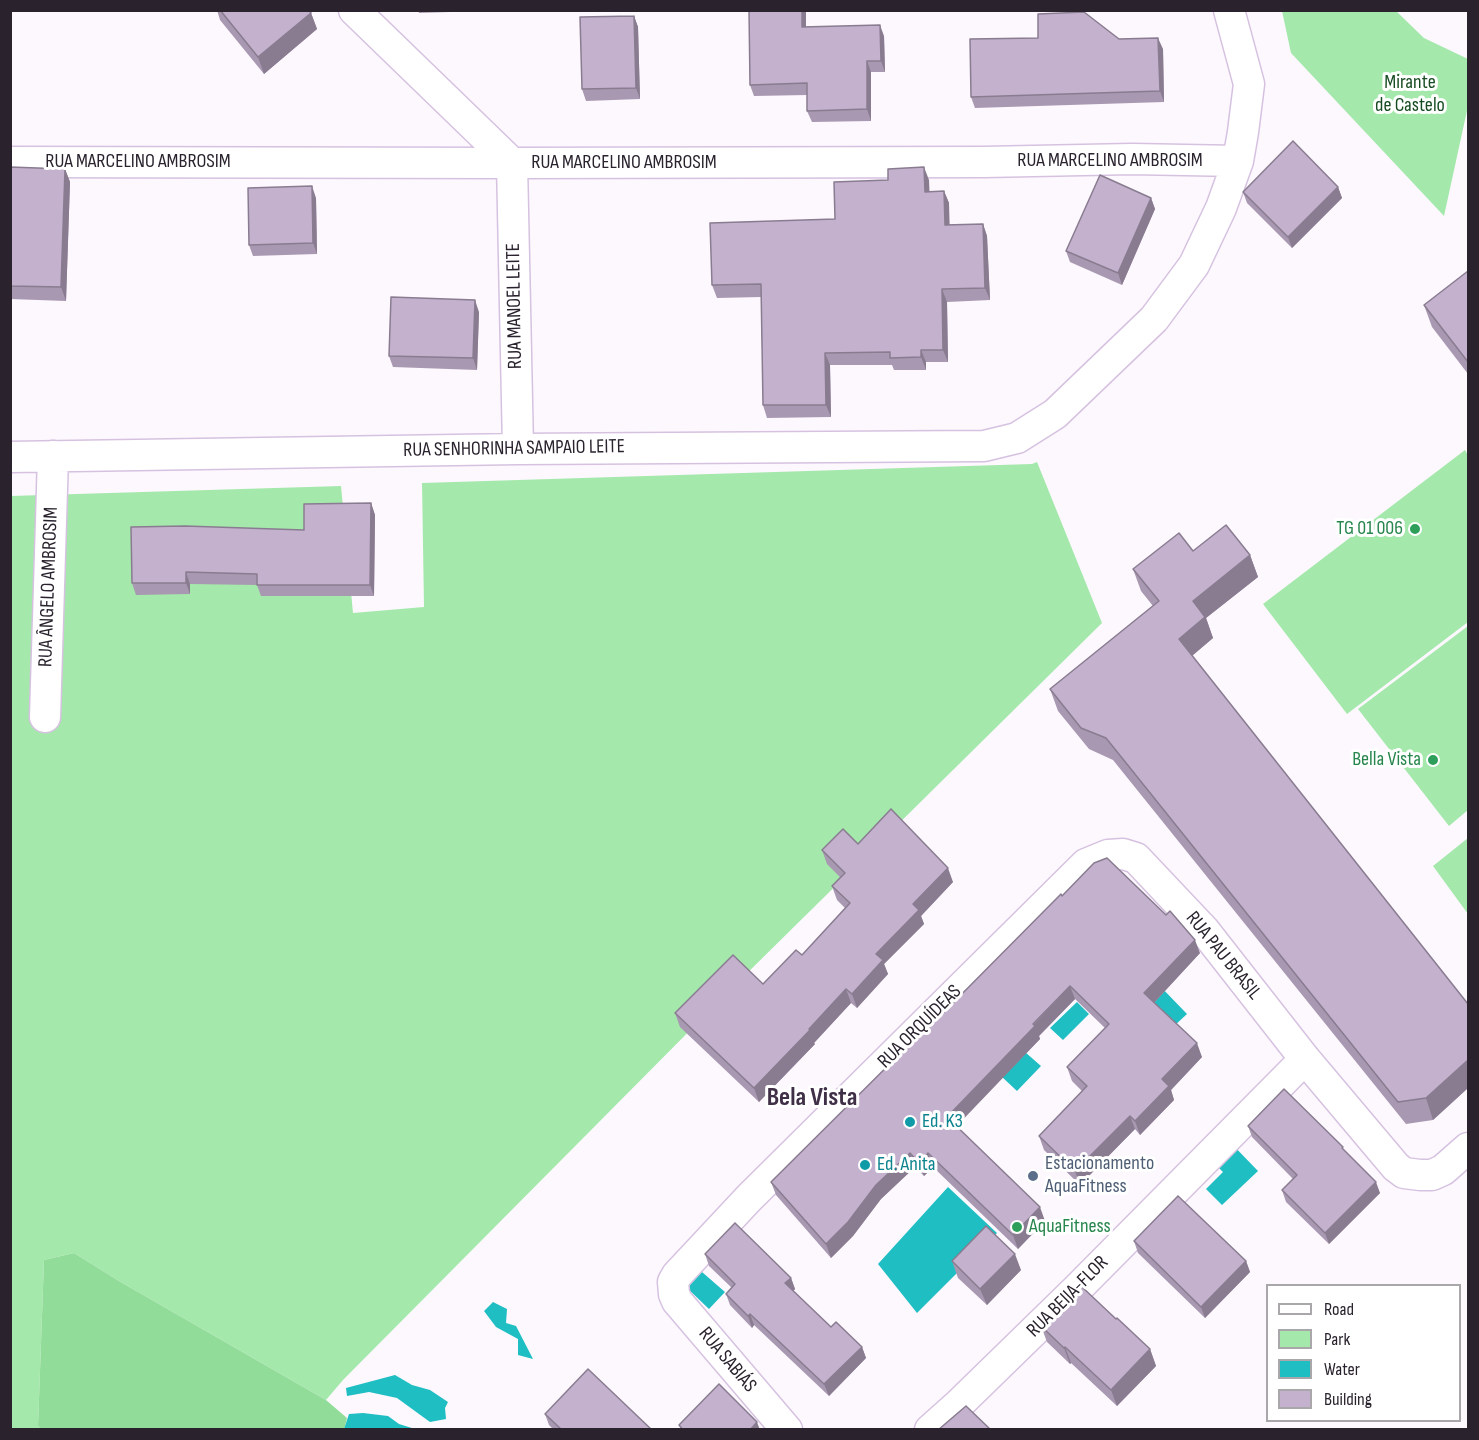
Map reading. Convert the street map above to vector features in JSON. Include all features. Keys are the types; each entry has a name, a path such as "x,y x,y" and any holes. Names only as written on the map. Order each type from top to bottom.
{"street":[{"path":"354,10 512,163"},
{"name":"RUA SENHORINHA SAMPAIO LEITE","path":"10,457 518,449 984,446 1017,438 1055,414 1155,319 1194,265 1221,208 1238,161 1244,132 1249,84 1229,10"},
{"name":"RUA MARCELINO AMBROSIM","path":"10,162 984,162 1132,159 1238,161"},
{"name":"RUA MANOEL LEITE","path":"512,163 518,449"},
{"name":"RUA ÂNGELO AMBROSIM","path":"45,717 52,456"},
{"name":"RUA ORQUÍDEAS","path":"673,1288 677,1275 718,1230 1086,864 1108,855 1123,854 1136,858"},
{"name":"RUA PAU BRASIL","path":"1136,858 1204,930 1305,1059 1396,1167 1404,1173 1431,1175 1443,1170 1468,1148"},
{"name":"RUA BEIJA-FLOR","path":"930,1430 1077,1289 1305,1059"},
{"name":"RUA SABIÁS","path":"673,1288 677,1301 778,1426"}],"green space":[{"name":"Mirante de Castelo","path":"1282,11 1396,11 1424,38 1468,59 1468,106 1444,216 1291,53"},
{"name":"TG 01 006","path":"1465,450 1468,455 1468,622 1347,714 1263,604"},
{"path":"1037,462 1102,623 732,988 343,1380 326,1400 74,1253 44,1260 38,1426 43,1429 11,1429 10,496 341,486 353,613 424,607 422,483 1032,464"},
{"name":"Bella Vista","path":"1468,626 1468,810 1449,826 1358,709"},
{"path":"1468,838 1468,914 1433,866"},
{"path":"74,1253 326,1400 347,1418 344,1430 43,1430 38,1426 44,1260"}],"water":[{"path":"1158,984 1187,1014 1173,1027 1144,998"},
{"path":"1077,1002 1089,1014 1063,1040 1050,1028"},
{"path":"1025,1052 1041,1066 1017,1091 1001,1076"},
{"path":"1227,1139 1258,1171 1222,1205 1206,1189 1223,1172 1208,1157"},
{"path":"948,1187 997,1233 917,1313 878,1264"},
{"path":"702,1272 725,1292 709,1309 687,1288"},
{"path":"493,1302 507,1309 506,1323 516,1326 533,1359 518,1355 518,1339 496,1327 484,1311"},
{"path":"395,1375 412,1385 430,1390 448,1402 445,1408 446,1419 430,1422 397,1398 369,1392 347,1396 346,1388"},
{"path":"349,1414 388,1416 399,1424 415,1429 344,1429"}],"building":[{"path":"220,10 309,10 311,13 258,57"},
{"path":"749,10 802,10 802,27 880,25 881,61 867,61 867,109 807,111 807,83 750,85"},
{"path":"1084,12 1119,39 1158,38 1160,91 971,97 970,39 1038,38 1038,14"},
{"path":"634,16 636,88 582,89 580,17"},
{"path":"1293,141 1338,187 1288,237 1243,192"},
{"path":"10,167 65,169 61,287 10,286"},
{"path":"924,167 925,192 944,191 945,225 983,224 985,288 942,289 943,350 921,350 921,357 890,358 890,352 825,353 826,405 763,405 761,284 712,285 710,223 835,219 834,182 888,180 888,169"},
{"path":"1100,175 1151,198 1118,273 1066,251"},
{"path":"312,186 313,243 249,245 248,188"},
{"path":"1468,271 1468,362 1424,305"},
{"path":"391,297 475,300 473,358 389,356"},
{"path":"371,503 370,585 257,585 257,574 186,572 186,583 132,583 131,527 185,526 304,530 304,504"},
{"path":"1226,525 1250,555 1193,601 1205,617 1179,639 1468,1004 1468,1060 1426,1098 1398,1102 1106,738 1081,728 1050,689 1159,601 1133,569 1179,533 1193,551"},
{"path":"891,809 948,868 913,904 919,910 876,954 883,960 852,994 846,989 754,1088 675,1013 733,955 763,984 796,950 802,955 850,903 832,886 845,873 822,850 843,829 858,844"},
{"path":"1107,858 1166,915 1170,911 1195,940 1144,993 1197,1043 1162,1079 1169,1086 1135,1121 1130,1116 1075,1171 1039,1136 1087,1086 1067,1067 1109,1024 1070,986 1033,1024 1035,1026 947,1117 1040,1207 1013,1235 928,1153 919,1163 910,1153 876,1185 848,1222 826,1244 771,1182 1061,894 1062,896 1094,863"},
{"path":"1284,1089 1376,1182 1325,1233 1282,1190 1297,1175 1248,1126"},
{"path":"1178,1196 1246,1261 1201,1307 1134,1241"},
{"path":"735,1223 791,1278 785,1283 831,1327 836,1322 862,1347 824,1384 726,1294 735,1284 705,1254"},
{"path":"986,1226 1015,1254 980,1289 952,1261"},
{"path":"1081,1286 1150,1349 1111,1390 1041,1326"},
{"path":"588,1369 652,1430 562,1430 545,1414"},
{"path":"719,1384 757,1422 750,1430 683,1430 679,1425"},
{"path":"966,1406 991,1430 938,1430"}],"place":[{"name":"TG 01 006","path":"1415,529"},
{"name":"Bella Vista","path":"1433,760"},
{"name":"Ed. K3","path":"910,1122"},
{"name":"Ed. Anita","path":"865,1165"},
{"name":"Estacionamento AquaFitness","path":"1033,1176"},
{"name":"AquaFitness","path":"1017,1227"}],"district":[{"name":"Bela Vista","path":"812,1098"}]}
